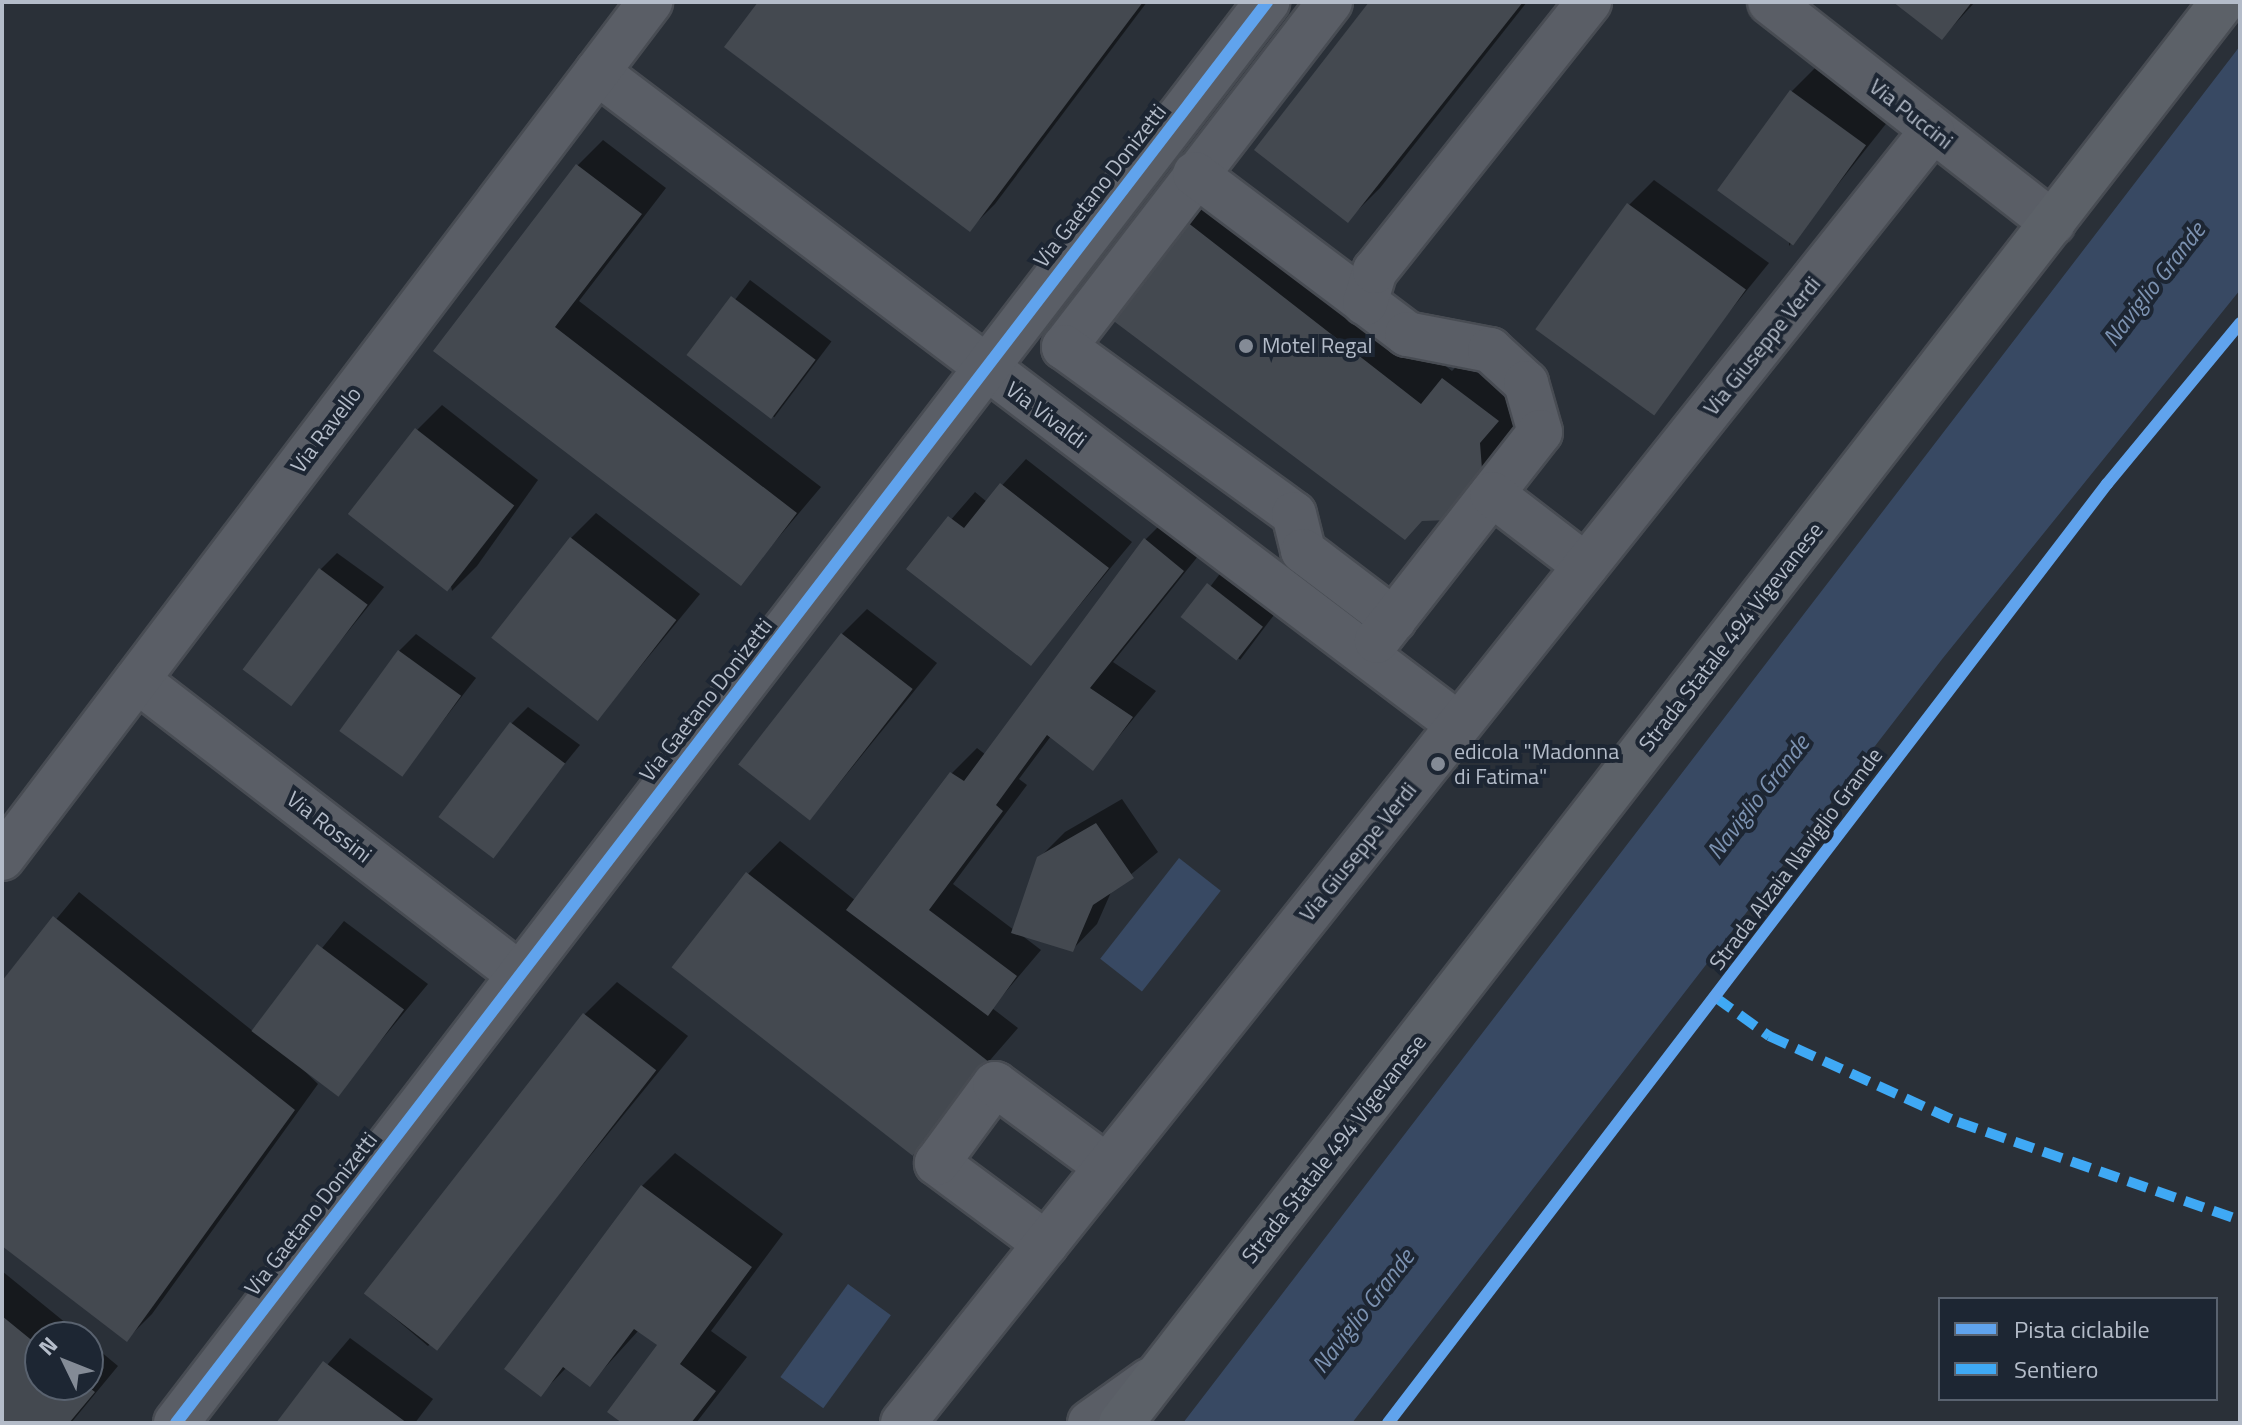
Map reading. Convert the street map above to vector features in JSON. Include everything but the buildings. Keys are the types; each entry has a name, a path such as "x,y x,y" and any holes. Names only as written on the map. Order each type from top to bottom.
{"main road":[{"name":"Strada Statale 494 Vigevanese","path":"1121,1423 2223,2"}],"street":[{"name":"Via Ravello","path":"2,858 650,2"},
{"name":"Via Gaetano Donizetti","path":"176,1423 1267,2"},
{"path":"1330,2 1064,347 1294,514 1303,551 1394,620"},
{"path":"1365,303 1375,271 1589,2"},
{"name":"Via Puccini","path":"1770,2 2053,223"},
{"name":"Via Vivaldi","path":"597,72 985,370 1459,725"},
{"name":"Via Giuseppe Verdi","path":"903,1423 1932,131"},
{"path":"1195,174 1407,334 1490,350 1526,383 1540,432 1366,656"},
{"path":"1492,494 1586,566"},
{"name":"Via Rossini","path":"137,680 520,975"},
{"path":"1046,1244 937,1163 995,1084 1107,1167"},
{"path":"1090,1423 1161,1371"}],"water":[{"name":"Naviglio Grande","path":"2240,46 2240,290 1943,658 1352,1423 1183,1423"},
{"path":"1179,858 1221,891 1142,991 1100,959"},
{"path":"848,1284 891,1315 823,1408 780,1377"}],"marked path":[{"path":"1715,997 1769,1036 1958,1122 2240,1220"}],"cycle path":[{"path":"176,1423 1267,2"},
{"name":"Strada Alzaia Naviglio Grande","path":"1388,1423 2107,484 2240,323"}],"place":[{"name":"Motel Regal","path":"1246,346"},
{"name":"edicola \"Madonna di Fatima\"","path":"1438,764"}]}
